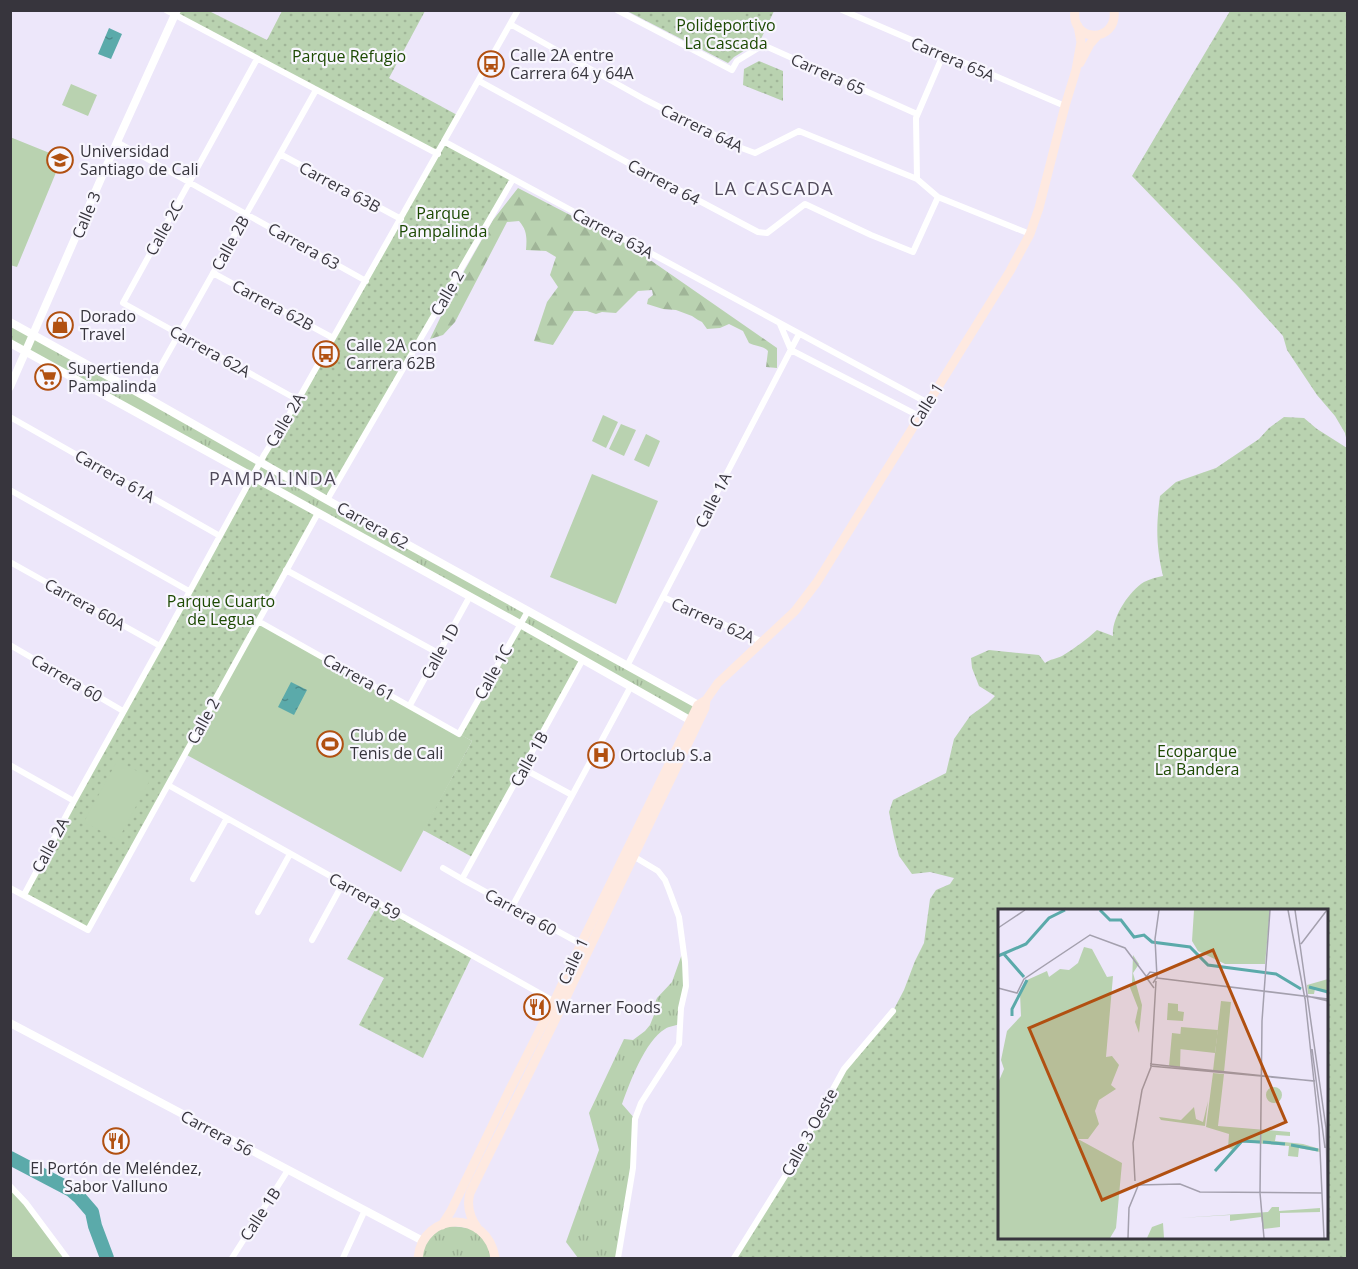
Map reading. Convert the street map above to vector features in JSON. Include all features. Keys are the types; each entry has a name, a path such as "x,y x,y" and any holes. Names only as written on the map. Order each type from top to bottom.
{"main road":[{"path":"1064,10 1085,33 1098,35"},
{"name":"Calle 1","path":"495,1258 490,1242 478,1228 469,1211 468,1198 518,1094 558,1004 581,944 703,704 718,683 795,611 817,582 1010,271 1030,234 1040,208 1076,70 1081,42 1075,10"},
{"name":"Calle 1","path":"1076,70 1090,44 1098,35 1111,27 1114,10"},
{"name":"Calle 1","path":"442,1225 510,1089 558,1004 633,856 693,722"},
{"path":"418,1258 423,1241 431,1231 442,1225 460,1222 478,1228"}],"street":[{"path":"166,10 176,13 257,59 438,154"},
{"name":"Calle 2A","path":"24,895 252,476 366,281 518,10"},
{"name":"Carrera 65","path":"617,10 732,70 736,61 763,45 917,114"},
{"name":"Carrera 65A","path":"842,10 1065,106"},
{"name":"Calle 3","path":"10,387 176,13"},
{"name":"Carrera 64A","path":"510,24 644,99 736,146 755,153 799,131 917,179 938,197 1030,234"},
{"path":"917,179 916,118 943,55"},
{"name":"Calle 2C","path":"123,303 257,59"},
{"name":"Carrera 64","path":"479,81 759,232 767,233 805,204 913,252 938,197"},
{"name":"Calle 2B","path":"144,396 316,90"},
{"name":"Carrera 63","path":"117,142 366,281"},
{"name":"Carrera 63A","path":"445,142 927,404"},
{"name":"Carrera 63B","path":"280,154 401,219"},
{"name":"Calle 2","path":"327,500 513,179"},
{"name":"Carrera 62B","path":"213,273 333,338"},
{"name":"Carrera 62A","path":"123,303 298,400"},
{"name":"Carrera 62","path":"10,322 627,666 703,704"},
{"path":"780,324 791,350 919,416"},
{"name":"Calle 1A","path":"627,666 800,334"},
{"name":"Carrera 62","path":"10,343 470,596 693,722"},
{"name":"Carrera 61A","path":"10,417 220,536"},
{"path":"10,490 189,591"},
{"name":"Calle 2","path":"24,895 88,930 318,513"},
{"path":"397,556 405,543"},
{"name":"Carrera 60A","path":"10,562 160,646"},
{"path":"286,570 438,654"},
{"name":"Calle 1D","path":"410,705 470,596"},
{"name":"Carrera 62A","path":"663,597 763,642"},
{"name":"Calle 1C","path":"459,734 528,611"},
{"name":"Carrera 61","path":"258,621 459,734"},
{"name":"Carrera 60","path":"10,645 123,711"},
{"name":"Calle 1B","path":"462,879 583,660"},
{"path":"512,907 631,686"},
{"path":"10,765 74,801"},
{"path":"524,769 572,795"},
{"name":"Carrera 59","path":"168,785 558,1004"},
{"path":"193,879 227,818"},
{"path":"258,912 290,854"},
{"path":"618,1258 633,1168 635,1119 641,1103 679,1044 681,1008 686,986 680,917 665,880 658,872 633,856"},
{"name":"Carrera 60","path":"443,868 581,944"},
{"path":"312,940 343,883"},
{"path":"10,888 24,895"},
{"name":"Calle 3 Oeste","path":"734,1258 787,1173 844,1069 892,1011"},
{"name":"Carrera 56","path":"10,1023 423,1241"},
{"name":"Calle 1B","path":"232,1258 288,1170"},
{"path":"10,1186 26,1203 67,1258"},
{"path":"343,1258 365,1210"}],"green space":[{"name":"Parque Pampalinda","path":"166,11 209,11 267,40 282,11 425,11 389,78 459,116 445,142 513,179 327,500 260,462 438,155"},
{"name":"Polideportivo La Cascada","path":"627,11 774,11 760,41 728,63"},
{"path":"661,11 739,11 724,41"},
{"path":"1230,11 1347,11 1347,442 1345,433 1335,416 1317,395 1287,350 1283,336 1132,176"},
{"path":"759,61 783,71 783,101 743,85 744,69"},
{"path":"71,84 97,95 88,116 62,105"},
{"path":"10,137 62,158 17,267 10,265"},
{"path":"518,188 630,246 777,348 777,368 766,367 768,351 749,343 743,331 729,324 720,328 707,329 702,322 692,316 647,304 648,299 653,295 652,290 638,291 616,313 596,314 574,311 553,345 534,341 547,302 558,287 550,275 556,257 546,251 526,250 526,234 519,221 507,222 455,322 443,335 430,339 454,289 493,220"},
{"path":"10,322 698,705 690,720 11,343"},
{"path":"603,415 618,422 606,448 592,441"},
{"name":"Ecoparque La Bandera","path":"1284,417 1304,418 1347,448 1347,1258 734,1258 787,1173 844,1069 893,1011 924,943 930,899 936,890 950,884 954,878 930,872 912,874 899,856 889,812 893,800 946,773 954,739 970,716 995,696 979,686 971,658 989,650 1039,655 1045,663 1067,653 1097,630 1113,636 1115,622 1122,606 1138,586 1153,578 1163,576 1157,536 1160,496 1176,482 1216,468 1259,439"},
{"path":"621,424 636,430 624,456 609,449"},
{"path":"646,434 660,441 649,467 634,460"},
{"path":"592,474 658,501 616,604 550,577"},
{"name":"Parque Cuarto de Legua","path":"252,476 318,513 88,930 24,895"},
{"name":"Club de Tenis de Cali","path":"258,621 472,741 401,872 185,754"},
{"path":"520,624 583,659 474,858 423,830 472,741 459,734"},
{"path":"117,761 151,778 118,840 84,822"},
{"path":"379,903 472,956 423,1058 359,1025 384,978 347,959"},
{"path":"682,954 686,986 679,1024 665,1029 651,1043 639,1063 622,1104 635,1119 633,1168 618,1258 578,1258 566,1242 599,1150 589,1113 624,1039 633,1040 650,1025 657,998 672,982"},
{"path":"10,1186 67,1258 11,1258"},
{"path":"442,1225 478,1229 495,1258 418,1258 419,1251"}],"water":[{"path":"109,28 122,34 111,59 98,54"},
{"path":"291,682 307,690 294,715 278,707"}],"waterway":[{"path":"10,1158 71,1190 79,1197 92,1212 107,1258"}],"place":[{"name":"Calle 2A entre Carrera 64 y 64A","path":"491,64"},
{"name":"Universidad Santiago de Cali","path":"60,160"},
{"name":"Dorado Travel","path":"60,325"},
{"name":"Calle 2A con Carrera 62B","path":"326,354"},
{"name":"Supertienda Pampalinda","path":"48,377"},
{"name":"Club de Tenis de Cali","path":"330,744"},
{"name":"Ortoclub S.a","path":"601,755"},
{"name":"Warner Foods","path":"537,1007"},
{"name":"El Portón de Meléndez, Sabor Valluno","path":"116,1141"}],"district":[{"name":"LA CASCADA","path":"774,189"},
{"name":"PAMPALINDA","path":"273,479"}],"park label":[{"name":"Parque Refugio","path":"349,56"}]}
